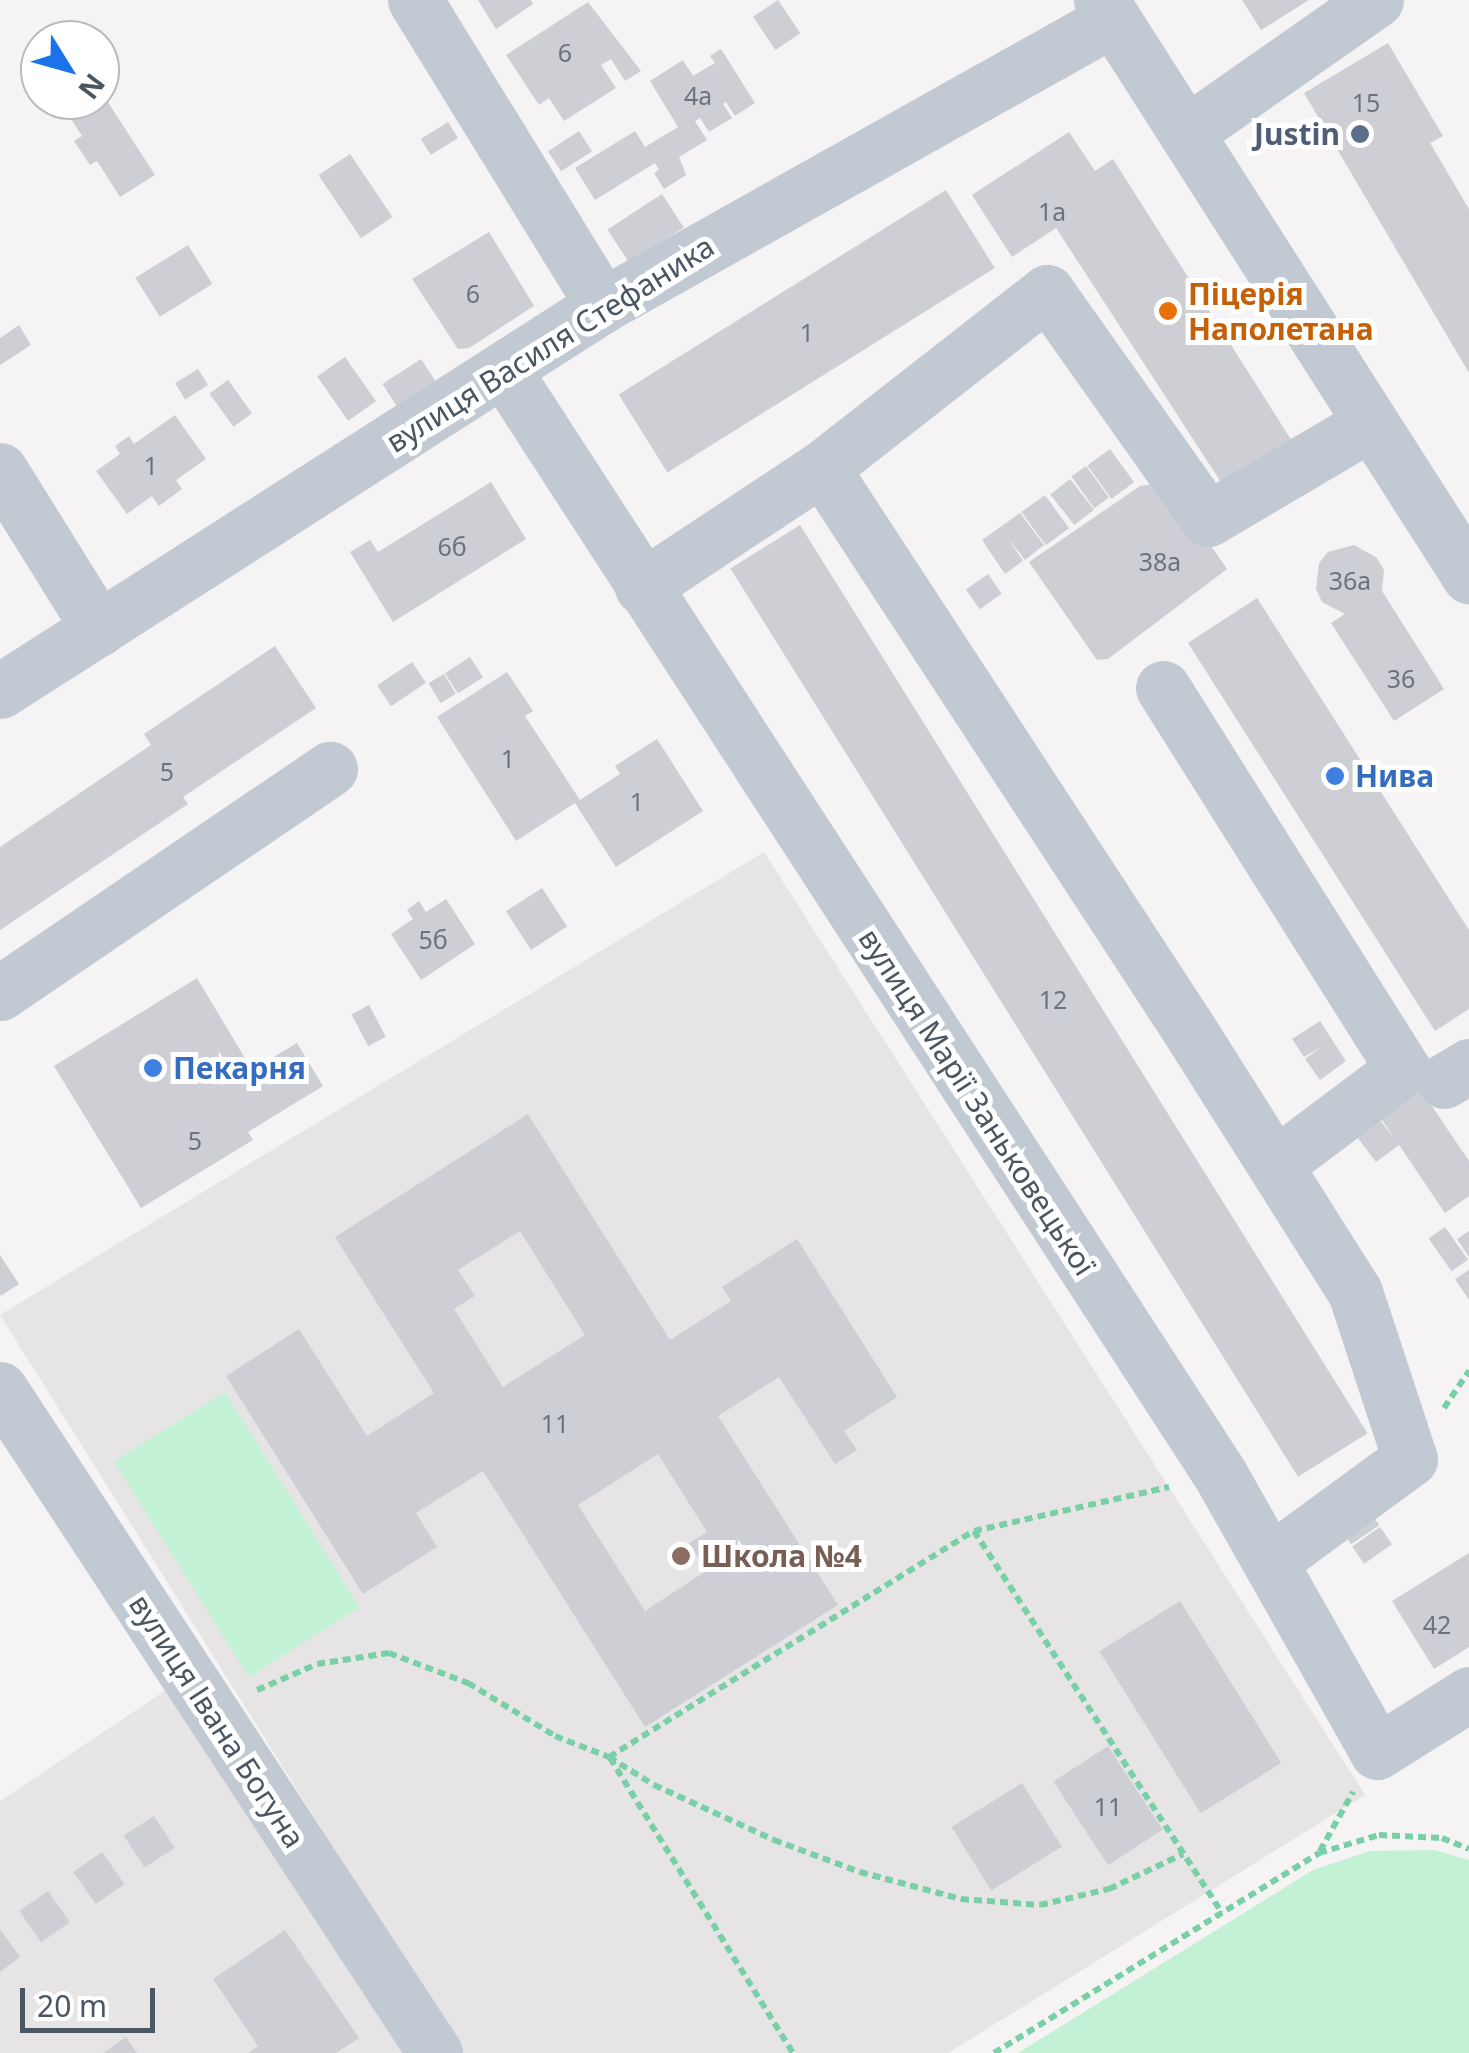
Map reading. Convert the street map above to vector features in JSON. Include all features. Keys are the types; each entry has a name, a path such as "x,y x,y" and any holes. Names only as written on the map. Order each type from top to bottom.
{"street":[{"path":"416,0 603,304"},
{"path":"1186,133 1376,0"},
{"path":"1107,9 1469,576"},
{"name":"вулиця Василя Стефаника","path":"0,691 603,304 1107,9"},
{"path":"642,586 822,468 1048,292 1208,519 1371,424"},
{"name":"вулиця Марії Заньковецької","path":"503,369 1221,1476 1272,1560 1376,1752"},
{"path":"822,468 1354,1292 1410,1459 1272,1560"},
{"path":"0,470 99,629"},
{"path":"1163,688 1403,1069 1275,1166"},
{"path":"0,992 330,769"},
{"name":"вулиця Івана Богуна","path":"0,1388 435,2053"},
{"path":"1376,1752 1469,1694"}],"path":[{"path":"610,1757 974,1531 1221,1476"},
{"path":"974,1531 1222,1913"},
{"path":"210,1711 317,1664 389,1653 468,1682 555,1736 610,1757 654,1785 774,1840 860,1872 961,1900 1040,1905 1109,1890 1183,1854"},
{"path":"1319,1852 1376,1752"},
{"path":"610,1757 793,2053"},
{"path":"994,2053 1319,1852 1379,1834 1442,1838 1469,1849"}],"shaded area":[{"name":"Школа №4","path":"764,852 1365,1795 948,2053 462,2053 0,1315"},
{"path":"169,1688 411,2053 0,2053 0,1801"}],"green space":[{"path":"225,1392 360,1607 249,1677 114,1461"},
{"path":"1434,1850 1469,1860 1469,2053 1018,2053 1313,1870 1370,1851"}],"building":[{"path":"478,0 531,0 533,4 496,29"},
{"path":"778,0 800,33 775,50 753,17"},
{"path":"1242,0 1309,0 1261,30"},
{"path":"588,2 641,71 625,81 611,59 601,65 616,88 564,121 549,98 539,105 506,55"},
{"path":"1388,43 1443,136 1430,143 1469,209 1469,373 1304,93"},
{"path":"721,49 755,103 735,116 726,102 723,104 732,118 709,132 700,118 695,121 707,140 679,157 686,175 664,189 654,173 659,170 655,163 595,200 575,168 635,131 645,147 678,127 650,81 683,60 693,76 715,63 710,56"},
{"path":"72,120 119,120 155,175 120,197 97,161 90,165 74,141 82,136"},
{"path":"448,122 458,138 431,155 421,139"},
{"path":"579,131 592,151 561,171 548,151"},
{"path":"1069,132 1095,171 1113,159 1297,449 1228,493 1056,228 1012,257 972,195"},
{"path":"350,154 392,217 361,238 318,175"},
{"path":"946,190 995,268 667,473 619,395"},
{"path":"662,194 684,228 629,263 607,229"},
{"path":"489,232 534,306 469,348 458,349 412,279"},
{"path":"188,245 212,284 160,317 135,278"},
{"path":"19,325 31,345 0,365 0,338"},
{"path":"345,357 376,401 348,421 317,377"},
{"path":"421,359 440,388 401,413 382,384"},
{"path":"198,369 208,385 185,399 175,383"},
{"path":"228,380 252,413 233,427 209,394"},
{"path":"175,415 206,459 176,480 182,489 159,506 152,496 127,514 96,471 120,454 115,446 129,436 134,444"},
{"path":"1110,449 1134,482 1111,499 1087,465"},
{"path":"1086,466 1109,498 1094,508 1071,477"},
{"path":"1070,479 1094,510 1074,525 1050,494"},
{"path":"491,482 526,539 393,622 350,552 370,540 378,552"},
{"path":"1158,483 1176,495 1227,569 1108,659 1097,660 1029,562 1140,486"},
{"path":"1045,495 1069,528 1046,545 1022,512"},
{"path":"1020,513 1044,545 1025,560 1008,538 1023,561 1005,574 982,540"},
{"path":"800,525 1368,1433 1298,1477 730,568"},
{"path":"1354,545 1377,558 1384,570 1382,591 1444,689 1394,721 1331,623 1345,614 1322,602 1316,589 1319,563 1328,552"},
{"path":"988,574 1002,594 980,609 966,589"},
{"path":"1257,598 1469,930 1469,1009 1435,1031 1188,643"},
{"path":"275,646 316,708 183,797 188,804 0,930 0,847 151,745 144,734"},
{"path":"470,657 483,677 458,693 445,673"},
{"path":"412,662 426,683 391,706 377,685"},
{"path":"507,672 533,711 525,716 580,800 620,774 615,766 657,739 703,811 616,867 575,803 516,841 437,717"},
{"path":"444,674 456,694 440,703 429,683"},
{"path":"542,888 567,927 531,950 506,911"},
{"path":"446,899 475,944 421,980 391,934 413,919 407,910 419,901 426,912"},
{"path":"197,978 252,1070 297,1043 323,1086 248,1132 253,1140 141,1208 54,1066"},
{"path":"369,1005 386,1037 368,1046 351,1014"},
{"path":"1320,1021 1346,1061 1320,1080 1305,1059 1322,1046 1304,1057 1292,1039"},
{"path":"1415,1081 1469,1161 1469,1196 1445,1213 1399,1145 1376,1162 1351,1129 1374,1112 1396,1141 1374,1108"},
{"path":"528,1114 670,1340 731,1301 722,1287 797,1239 897,1397 844,1431 857,1450 835,1464 779,1377 718,1416 838,1605 645,1727 483,1471 416,1513 437,1547 363,1594 226,1376 299,1329 367,1436 434,1393 335,1237","holes":["520,1231 585,1335 503,1387 454,1309 475,1296 458,1270","658,1454 707,1532 689,1543 706,1571 645,1611 578,1505"]},
{"path":"1445,1227 1468,1260 1452,1271 1429,1238"},
{"path":"1469,1231 1469,1257 1457,1239"},
{"path":"0,1255 19,1284 1,1296 0,1294"},
{"path":"1469,1270 1469,1300 1455,1279"},
{"path":"1367,1507 1379,1525 1351,1544 1339,1526"},
{"path":"1380,1527 1392,1544 1364,1564 1352,1547"},
{"path":"1469,1553 1469,1647 1434,1669 1392,1601"},
{"path":"1180,1601 1281,1763 1201,1813 1099,1651"},
{"path":"1108,1746 1162,1830 1108,1865 1053,1781"},
{"path":"1022,1783 1062,1847 991,1891 952,1827"},
{"path":"154,1816 175,1848 145,1867 124,1836"},
{"path":"102,1852 124,1884 96,1904 73,1872"},
{"path":"48,1891 70,1922 41,1942 19,1911"},
{"path":"0,1929 20,1957 0,1972"},
{"path":"285,1930 359,2038 336,2053 248,2053 258,2046 213,1979"},
{"path":"126,2037 137,2053 103,2053"}],"place":[{"name":"Justin","path":"1360,134"},
{"name":"Піцерія Наполетана","path":"1168,311"},
{"name":"Нива","path":"1335,776"},
{"name":"Пекарня","path":"153,1068"},
{"name":"Школа №4","path":"681,1556"}]}
